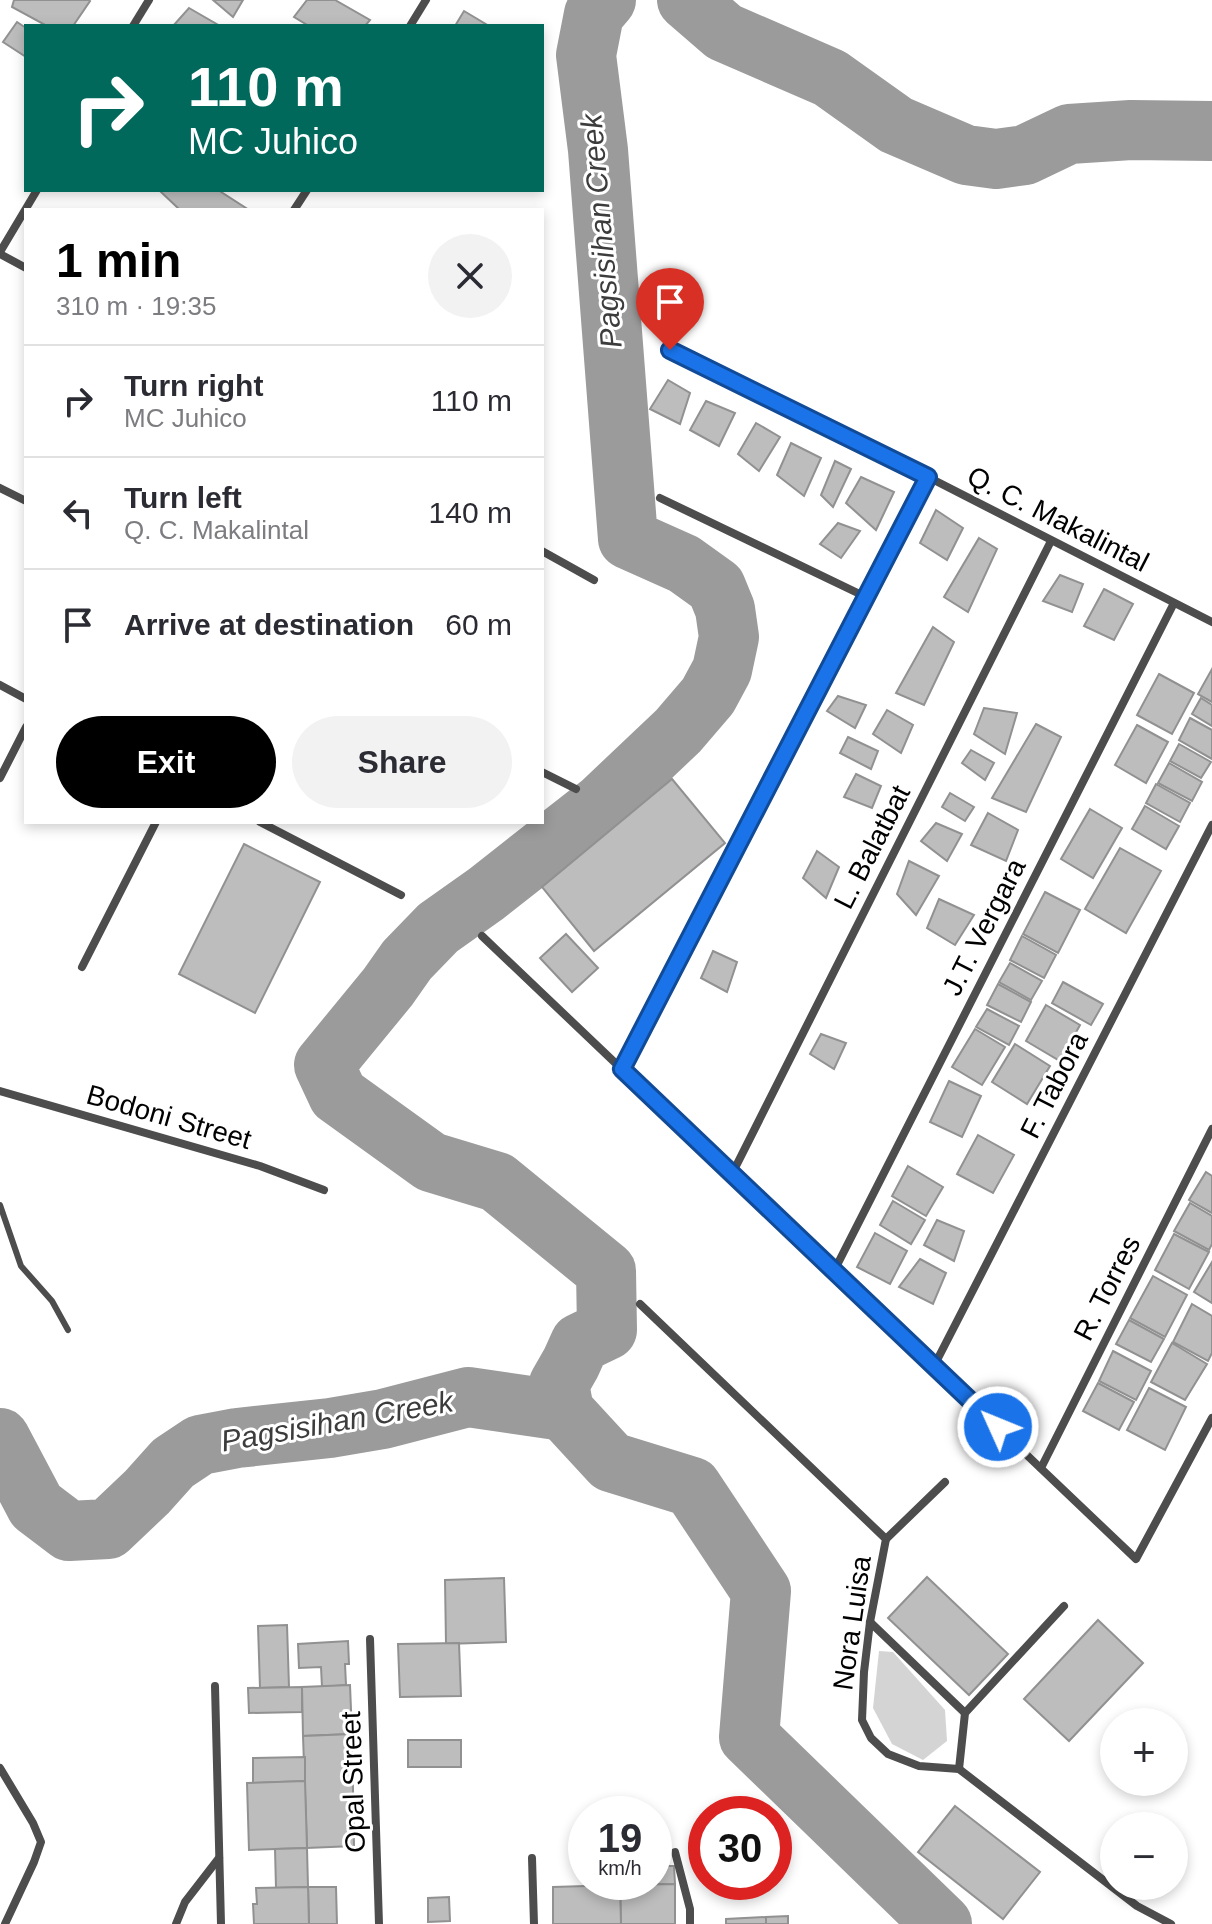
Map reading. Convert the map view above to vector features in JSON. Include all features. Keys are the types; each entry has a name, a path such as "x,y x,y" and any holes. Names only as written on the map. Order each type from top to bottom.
{"street":[{"path":"134,24 149,0"},
{"path":"411,24 426,0"},
{"path":"24,212 0,253 24,267"},
{"name":"Q. C. Makalintal","path":"670,350 1212,622"},
{"path":"622,1069 928,477"},
{"path":"0,488 24,500"},
{"path":"660,498 866,597"},
{"name":"L. Balatbat","path":"732,1174 1051,541"},
{"path":"544,552 594,580"},
{"name":"J.T. Vergara","path":"834,1271 1174,603"},
{"path":"0,685 24,698"},
{"path":"0,778 24,731"},
{"path":"544,773 576,789"},
{"path":"82,967 155,824"},
{"path":"264,824 401,895"},
{"name":"F. Tabora","path":"934,1366 1212,825"},
{"path":"482,936 1136,1559 1208,1438 1212,1418"},
{"name":"Bodoni Street","path":"0,1091 260,1166 324,1190"},
{"name":"R. Torres","path":"1041,1468 1212,1129"},
{"name":"Nora Luisa","path":"640,1304 886,1539 870,1622 862,1720 871,1738 888,1754 919,1766 959,1769"},
{"path":"886,1539 945,1482"},
{"path":"1064,1606 965,1713 959,1769 1137,1906 1171,1924"},
{"path":"870,1622 965,1713"},
{"name":"Opal Street","path":"370,1639 379,1924"},
{"path":"215,1686 221,1924"},
{"path":"0,1769 41,1842 4,1921"},
{"path":"675,1852 690,1909 690,1924"},
{"path":"176,1924 185,1902 219,1858"},
{"path":"532,1858 534,1924"}],"lane":[{"path":"0,1205 21,1266 52,1301 68,1330"}],"shaded area":[{"path":"879,1651 893,1652 945,1710 947,1741 923,1760 892,1744 873,1708"}],"building":[{"path":"14,0 90,1 74,24 43,24 12,7"},
{"path":"213,0 243,0 233,17"},
{"path":"307,0 335,0 370,20 367,24 306,24 294,17"},
{"path":"189,8 217,24 175,24"},
{"path":"464,11 486,24 456,24"},
{"path":"17,22 24,27 24,56 3,42"},
{"path":"161,192 221,192 246,208 178,208"},
{"path":"668,380 690,393 680,424 650,409"},
{"path":"706,401 735,413 719,446 690,430"},
{"path":"756,423 780,437 759,471 738,454"},
{"path":"791,443 821,458 804,496 777,475"},
{"path":"835,461 851,469 833,507 821,495"},
{"path":"861,477 894,492 876,530 846,503"},
{"path":"936,510 963,528 947,560 920,543"},
{"path":"838,523 860,531 841,558 820,544"},
{"path":"979,538 997,549 968,612 944,597"},
{"path":"1060,575 1083,584 1072,612 1043,601"},
{"path":"1104,589 1133,604 1114,640 1084,626"},
{"path":"933,627 954,642 924,705 896,693"},
{"path":"1212,669 1212,702 1198,694"},
{"path":"1159,674 1194,693 1172,734 1137,715"},
{"path":"838,696 866,705 855,728 827,711"},
{"path":"1201,698 1212,705 1212,726 1192,714"},
{"path":"984,708 1017,713 1005,754 974,734"},
{"path":"887,710 913,725 901,753 873,734"},
{"path":"1190,718 1212,730 1212,759 1179,740"},
{"path":"1036,724 1061,737 1026,812 992,798"},
{"path":"1137,725 1168,742 1146,783 1115,765"},
{"path":"848,737 878,751 871,769 840,753"},
{"path":"1179,744 1211,762 1201,778 1170,761"},
{"path":"971,750 994,763 985,780 962,763"},
{"path":"1169,763 1202,782 1192,801 1158,783"},
{"path":"856,774 881,786 872,808 844,797"},
{"path":"672,779 725,843 594,951 542,887"},
{"path":"1156,784 1190,803 1180,822 1146,803"},
{"path":"950,793 974,807 965,821 942,807"},
{"path":"1145,806 1179,826 1166,849 1132,829"},
{"path":"1090,809 1122,828 1093,878 1061,859"},
{"path":"988,813 1018,830 1006,861 971,845"},
{"path":"936,823 962,834 947,861 921,841"},
{"path":"244,844 320,882 255,1013 179,974"},
{"path":"1120,848 1161,871 1126,933 1085,909"},
{"path":"817,851 839,867 826,898 803,878"},
{"path":"909,861 939,876 916,915 897,894"},
{"path":"1045,892 1080,910 1058,953 1023,934"},
{"path":"939,899 974,915 955,945 927,928"},
{"path":"566,934 598,968 572,992 540,958"},
{"path":"1022,936 1056,955 1044,978 1010,960"},
{"path":"713,951 737,962 727,992 701,978"},
{"path":"1010,963 1042,981 1031,1000 999,982"},
{"path":"1063,982 1103,1004 1091,1025 1052,1003"},
{"path":"998,984 1031,1002 1021,1022 987,1005"},
{"path":"1046,1005 1080,1025 1060,1061 1026,1041"},
{"path":"987,1009 1019,1026 1009,1045 976,1027"},
{"path":"975,1029 1005,1047 982,1085 952,1067"},
{"path":"821,1034 846,1043 834,1069 810,1054"},
{"path":"1015,1044 1050,1066 1027,1104 992,1082"},
{"path":"949,1081 981,1096 962,1137 930,1122"},
{"path":"978,1135 1014,1155 993,1193 957,1174"},
{"path":"908,1166 943,1187 926,1216 892,1196"},
{"path":"1206,1172 1212,1176 1212,1213 1189,1200"},
{"path":"893,1201 925,1220 911,1244 880,1225"},
{"path":"1190,1203 1212,1216 1212,1244 1209,1250 1174,1231"},
{"path":"937,1220 964,1231 954,1261 924,1245"},
{"path":"875,1233 907,1251 890,1284 857,1267"},
{"path":"1174,1234 1209,1252 1189,1289 1155,1270"},
{"path":"920,1259 946,1273 933,1304 899,1287"},
{"path":"1212,1262 1212,1303 1194,1292"},
{"path":"1153,1276 1187,1295 1165,1337 1130,1318"},
{"path":"1192,1304 1212,1316 1212,1353 1208,1361 1173,1342"},
{"path":"1129,1320 1164,1339 1151,1362 1116,1344"},
{"path":"1172,1343 1207,1364 1185,1400 1151,1382"},
{"path":"1113,1351 1151,1371 1136,1400 1099,1381"},
{"path":"1098,1383 1134,1402 1119,1430 1083,1411"},
{"path":"1149,1388 1186,1407 1165,1450 1127,1430"},
{"path":"927,1577 1008,1654 969,1695 888,1618"},
{"path":"504,1578 506,1642 446,1644 445,1580"},
{"path":"1098,1620 1143,1663 1069,1741 1024,1699"},
{"path":"287,1625 289,1687 260,1688 258,1626"},
{"path":"348,1641 346,1685 322,1687 321,1667 299,1668 298,1644"},
{"path":"459,1643 461,1696 400,1697 398,1644"},
{"path":"350,1685 352,1734 303,1736 302,1687"},
{"path":"302,1687 302,1712 249,1713 248,1688"},
{"path":"352,1734 354,1846 307,1848 303,1736"},
{"path":"408,1740 461,1740 461,1767 408,1767"},
{"path":"305,1757 305,1781 253,1783 253,1758"},
{"path":"305,1781 307,1848 249,1850 247,1783"},
{"path":"955,1806 1040,1872 1003,1919 918,1852"},
{"path":"307,1848 308,1887 276,1888 275,1849"},
{"path":"672,1866 674,1866 675,1884 672,1884"},
{"path":"672,1884 675,1884 675,1924 621,1924 620,1900 672,1900"},
{"path":"308,1887 336,1887 337,1924 309,1924"},
{"path":"308,1887 309,1924 254,1924 256,1888"},
{"path":"553,1887 568,1887 568,1900 620,1900 621,1924 553,1924"},
{"path":"449,1897 450,1921 428,1922 428,1898"},
{"path":"788,1916 788,1924 766,1924 766,1917"},
{"path":"766,1917 766,1924 726,1924 726,1919"}],"waterway":[{"name":"Pagsisihan Creek","path":"606,0 594,14 586,55 598,150 628,539 684,564 716,587 725,609 729,637 722,670 708,696 678,731 602,803 438,928 407,960 324,1065 338,1095 431,1162 497,1182 606,1271 607,1330 580,1343 559,1384 564,1411 611,1462 692,1487 761,1591 749,1737 942,1924"},
{"name":"Pagsisihan Creek","path":"687,0 724,32 830,78 896,125 966,155 996,159 1025,155 1069,134 1131,130 1212,131"},
{"name":"Pagsisihan Creek","path":"0,1438 36,1506 69,1531 108,1529 173,1463 200,1445 383,1419 468,1397 564,1411"}],"route":[{"path":"670,350 928,477 622,1069 998,1427"}]}
